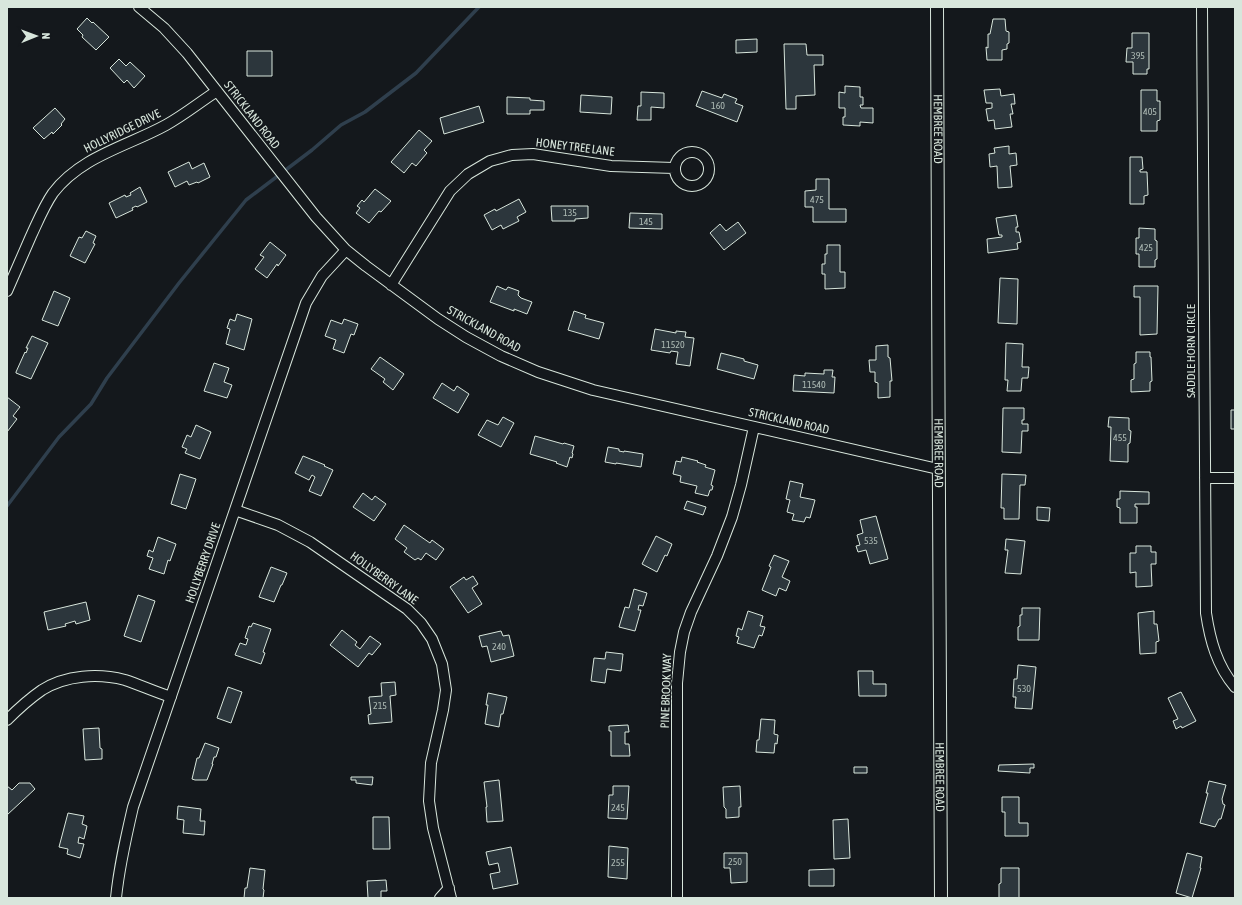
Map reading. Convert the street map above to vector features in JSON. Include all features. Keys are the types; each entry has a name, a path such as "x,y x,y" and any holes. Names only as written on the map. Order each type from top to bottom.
{"street":[{"name":"STRICKLAND ROAD","path":"139,7 164,28 187,54 316,217 346,250 391,285 466,337 501,356 538,372 593,390 938,469"},
{"name":"HEMBREE ROAD","path":"937,7 941,898"},
{"name":"SADDLE HORN CIRCLE","path":"1202,7 1206,613 1209,634 1214,651 1227,678 1235,688"},
{"name":"HOLLYRIDGE DRIVE","path":"7,291 43,208 54,192 68,177 79,167 94,158 139,139 168,124 217,92"},
{"name":"HONEY TREE LANE","path":"391,285 450,191 468,174 490,162 512,155 533,154 610,166 674,168"},
{"name":"HOLLYBERRY DRIVE","path":"116,898 118,877 125,840 134,807 234,510 306,303 322,276 346,250"},
{"name":"PINE BROOK WAY","path":"677,898 677,683 680,652 684,632 691,612 717,556 732,517 754,427"},
{"path":"1205,478 1235,478"},
{"name":"HOLLYBERRY LANE","path":"234,510 278,525 310,542 407,609 421,623 432,639 442,664 446,690 444,710 431,763 429,801 433,828 450,893"},
{"path":"7,720 42,690 60,682 85,676 101,676 124,680 171,697"},
{"path":"440,898 450,893"}],"building":[{"path":"87,18 109,37 96,50 82,37 83,35 77,29"},
{"path":"993,19 1005,19 1006,31 1009,32 1009,43 1007,44 1007,49 1002,50 1002,60 987,60 986,47 988,48 988,34 990,34"},
{"path":"1132,33 1149,33 1149,69 1147,69 1147,74 1133,74 1133,62 1126,62 1127,48 1132,48"},
{"path":"757,39 757,52 736,53 736,40"},
{"path":"784,44 806,44 807,55 823,55 823,65 814,65 815,95 796,96 796,109 786,109"},
{"path":"247,51 272,51 272,76 247,76"},
{"path":"119,59 126,66 130,62 145,76 134,88 127,80 124,83 110,68"},
{"path":"845,86 860,87 860,97 863,97 863,105 860,105 861,108 873,108 873,123 860,122 860,126 843,125 845,108 839,108 839,92 845,93"},
{"path":"1000,89 1001,96 1014,94 1015,104 1011,104 1013,114 1010,114 1012,127 995,129 994,120 988,121 986,109 992,108 992,103 986,103 984,90"},
{"path":"1141,90 1157,90 1157,101 1160,101 1160,120 1157,121 1157,131 1141,131"},
{"path":"702,91 722,98 724,94 737,99 735,103 743,106 737,122 696,106"},
{"path":"641,92 664,93 664,108 651,107 651,120 637,120 638,106 641,106"},
{"path":"581,95 612,97 611,114 580,112"},
{"path":"507,97 530,98 530,100 544,101 544,110 530,110 530,114 507,114"},
{"path":"479,106 484,122 444,134 440,118"},
{"path":"55,108 65,119 61,124 62,125 53,134 52,132 44,139 33,128"},
{"path":"419,130 432,141 424,150 427,153 416,166 412,163 404,173 391,162"},
{"path":"1009,146 1009,154 1016,153 1017,165 1010,166 1012,187 998,188 997,166 990,167 989,154 995,153 994,148"},
{"path":"1130,157 1142,157 1143,169 1140,170 1140,172 1147,172 1148,195 1144,196 1144,204 1130,204"},
{"path":"189,162 192,169 204,163 210,177 198,183 189,185 187,181 175,187 168,172"},
{"path":"816,179 829,179 829,209 846,209 846,222 813,222 813,207 805,207 805,191 816,190"},
{"path":"140,187 147,202 132,208 133,210 116,218 109,203 125,195 126,197 131,195 130,193"},
{"path":"375,189 391,201 381,212 379,211 369,223 356,213 360,208 357,206 362,200 364,202"},
{"path":"519,199 526,212 517,217 519,221 503,229 501,225 492,230 484,215 495,209 496,211"},
{"path":"551,206 588,206 588,218 575,219 575,221 552,221"},
{"path":"630,213 662,214 662,229 629,228"},
{"path":"1016,215 1018,227 1016,227 1016,232 1019,232 1021,242 1017,243 1018,249 988,253 987,239 1002,237 1002,235 999,235 996,218"},
{"path":"738,222 746,233 724,250 710,233 720,224 726,231"},
{"path":"1139,228 1155,229 1157,259 1155,260 1155,267 1139,267 1139,254 1136,254 1136,238 1139,238"},
{"path":"86,231 96,236 93,243 95,244 85,263 70,256 79,237 82,238"},
{"path":"270,242 286,255 278,266 277,264 267,278 255,269 264,257 260,255"},
{"path":"827,245 840,245 840,272 845,272 845,288 825,289 825,274 822,274 822,264 825,264"},
{"path":"1000,278 1018,279 1017,324 998,323"},
{"path":"497,286 506,290 508,287 519,291 518,295 521,298 532,302 527,314 490,302"},
{"path":"1134,286 1158,286 1157,334 1140,335 1140,297 1134,297"},
{"path":"54,291 70,298 58,326 42,320"},
{"path":"574,311 586,315 585,318 604,323 599,339 568,330"},
{"path":"237,314 252,319 244,350 226,344 230,329 227,328 230,319 235,321"},
{"path":"344,319 358,324 354,335 351,334 344,353 333,349 336,340 325,336 331,320 342,324"},
{"path":"655,329 676,333 676,331 686,332 685,337 694,338 690,366 676,364 678,352 671,351 670,353 651,350"},
{"path":"32,336 48,343 31,379 16,372 25,352 26,353 28,348 26,348"},
{"path":"1006,343 1023,344 1022,367 1029,367 1028,378 1022,378 1021,391 1007,391 1008,380 1005,380"},
{"path":"888,345 888,357 890,358 892,381 890,381 890,397 878,398 878,383 875,382 875,372 870,372 869,360 876,360 876,346"},
{"path":"1136,352 1150,352 1152,381 1150,382 1150,391 1131,392 1131,380 1134,379"},
{"path":"721,353 744,359 744,361 758,365 754,379 717,369"},
{"path":"380,357 404,374 393,390 383,382 385,379 371,369"},
{"path":"214,363 229,368 224,382 232,385 227,398 204,391"},
{"path":"824,370 833,370 832,377 835,377 834,393 793,391 794,375 805,376 805,373 824,374"},
{"path":"442,383 454,391 457,386 469,394 458,413 433,398"},
{"path":"7,397 20,407 13,416 17,419 7,432"},
{"path":"1003,408 1024,408 1024,420 1022,420 1022,424 1028,424 1028,431 1022,431 1021,453 1002,452"},
{"path":"1231,410 1235,410 1235,429 1231,429"},
{"path":"503,417 514,423 501,447 478,435 487,420 498,425"},
{"path":"1109,417 1129,418 1129,430 1131,431 1130,443 1128,444 1128,462 1110,461 1111,427 1108,427"},
{"path":"196,425 211,432 200,459 185,453 187,449 182,447 187,435 191,437"},
{"path":"535,436 574,446 572,458 570,457 567,467 556,463 557,462 530,454"},
{"path":"608,447 619,449 619,451 624,452 643,454 641,467 605,462"},
{"path":"303,456 333,470 321,496 309,491 315,477 312,475 309,480 295,473"},
{"path":"682,457 698,461 697,462 706,465 705,467 715,470 711,485 713,486 712,490 710,490 708,496 695,493 697,486 680,482 681,476 673,474 676,461 681,462"},
{"path":"180,474 196,479 186,509 171,504"},
{"path":"1002,474 1026,475 1025,485 1020,485 1019,519 1004,519 1004,508 1001,508"},
{"path":"790,481 803,484 800,497 815,500 810,518 806,517 804,522 792,520 794,514 787,512 790,500 786,499"},
{"path":"1120,491 1149,492 1149,504 1135,504 1135,507 1137,507 1137,523 1120,523 1120,508 1117,507 1117,499 1120,499"},
{"path":"363,493 372,500 375,496 386,504 374,521 353,507"},
{"path":"687,501 706,507 703,515 684,509"},
{"path":"1037,507 1050,508 1049,521 1037,520"},
{"path":"876,516 888,559 870,564 866,550 858,552 856,546 860,545 857,535 863,533 860,520"},
{"path":"404,525 430,543 432,540 444,549 436,560 426,553 421,560 418,558 415,560 404,552 407,548 395,539"},
{"path":"656,536 672,544 667,556 665,555 657,572 642,564"},
{"path":"158,537 176,544 170,561 168,560 164,574 149,569 153,558 147,556 149,550 153,552"},
{"path":"1006,539 1025,541 1021,574 1005,573 1008,550 1005,550"},
{"path":"1136,546 1151,546 1151,552 1156,552 1156,564 1151,564 1152,586 1136,587 1136,572 1130,573 1130,553 1136,553"},
{"path":"774,555 789,561 782,577 790,581 786,591 779,588 776,596 762,590"},
{"path":"271,567 287,573 274,602 259,597"},
{"path":"473,576 478,584 472,588 482,604 468,613 450,587 464,577 466,580"},
{"path":"634,589 647,593 643,606 639,605 638,610 641,610 635,631 619,627 625,607 629,608"},
{"path":"138,595 155,601 141,642 124,636"},
{"path":"86,602 90,620 76,624 75,621 65,624 66,626 48,630 44,612"},
{"path":"1022,608 1040,608 1039,640 1018,640 1018,627 1020,626 1020,615 1022,615"},
{"path":"748,611 763,616 760,626 765,627 762,636 759,635 754,648 737,643 739,637 736,636 738,628 742,630"},
{"path":"1154,611 1154,624 1157,624 1159,641 1156,642 1156,653 1140,654 1138,613"},
{"path":"253,623 271,629 263,652 265,653 261,664 235,655 240,643 246,645 248,639 245,638 249,626 251,627"},
{"path":"342,630 357,642 355,645 360,649 370,636 381,644 372,655 369,653 358,667 330,645"},
{"path":"501,631 503,636 509,635 514,656 491,662 487,646 482,647 479,636"},
{"path":"606,652 623,654 621,671 607,669 605,683 591,681 594,658 605,659"},
{"path":"1018,665 1036,667 1032,709 1015,708 1016,697 1013,697 1014,679 1017,679"},
{"path":"858,671 873,671 873,684 886,684 886,696 859,696"},
{"path":"395,682 396,695 390,696 392,722 369,724 368,715 371,714 369,697 382,696 381,683"},
{"path":"228,687 242,692 231,723 217,718"},
{"path":"1181,692 1196,721 1182,728 1181,726 1176,729 1173,721 1178,719 1168,698"},
{"path":"488,693 507,697 503,714 501,714 499,727 485,724"},
{"path":"761,719 775,720 774,734 778,735 774,753 756,752"},
{"path":"628,725 629,732 625,732 625,744 629,744 630,756 611,756 611,731 609,731 609,726"},
{"path":"99,728 102,759 85,760 83,729"},
{"path":"205,743 219,748 216,757 214,757 207,780 195,780 192,779 197,758 199,758"},
{"path":"1034,764 1034,768 1030,768 1030,773 998,771 999,765"},
{"path":"854,767 867,767 867,773 854,773"},
{"path":"351,777 373,777 372,785 356,783 356,780 351,780"},
{"path":"499,780 503,821 487,822 484,782"},
{"path":"1209,781 1226,785 1222,799 1223,804 1225,805 1221,819 1219,819 1215,827 1200,823 1208,793 1206,793"},
{"path":"19,783 30,783 35,789 7,815 7,786 12,790"},
{"path":"613,786 629,786 627,819 608,818 609,795 613,795"},
{"path":"740,786 741,807 739,807 739,817 726,818 723,787"},
{"path":"1002,797 1019,797 1019,823 1028,823 1028,836 1005,836 1005,812 1002,812"},
{"path":"178,806 201,809 200,821 205,821 204,835 183,833 184,820 177,819"},
{"path":"68,813 84,816 82,824 87,826 84,839 79,837 78,843 84,844 80,858 67,854 68,849 59,847"},
{"path":"373,817 389,817 390,849 373,849"},
{"path":"848,819 850,858 834,859 833,820"},
{"path":"609,846 628,848 627,879 608,877"},
{"path":"511,847 518,884 493,889 490,874 500,872 498,863 489,865 486,852"},
{"path":"724,853 747,853 747,882 731,883 730,868 724,868"},
{"path":"1187,853 1202,857 1201,868 1192,898 1176,893"},
{"path":"250,868 265,870 263,898 244,898"},
{"path":"1001,868 1019,868 1019,898 999,898"},
{"path":"834,869 834,886 809,886 809,870"},
{"path":"386,880 387,891 381,891 381,898 368,898 367,881"}],"waterway":[{"path":"7,506 59,437 91,404 107,378 179,283 246,200 312,150 341,125 365,112 416,73 479,7"}]}
